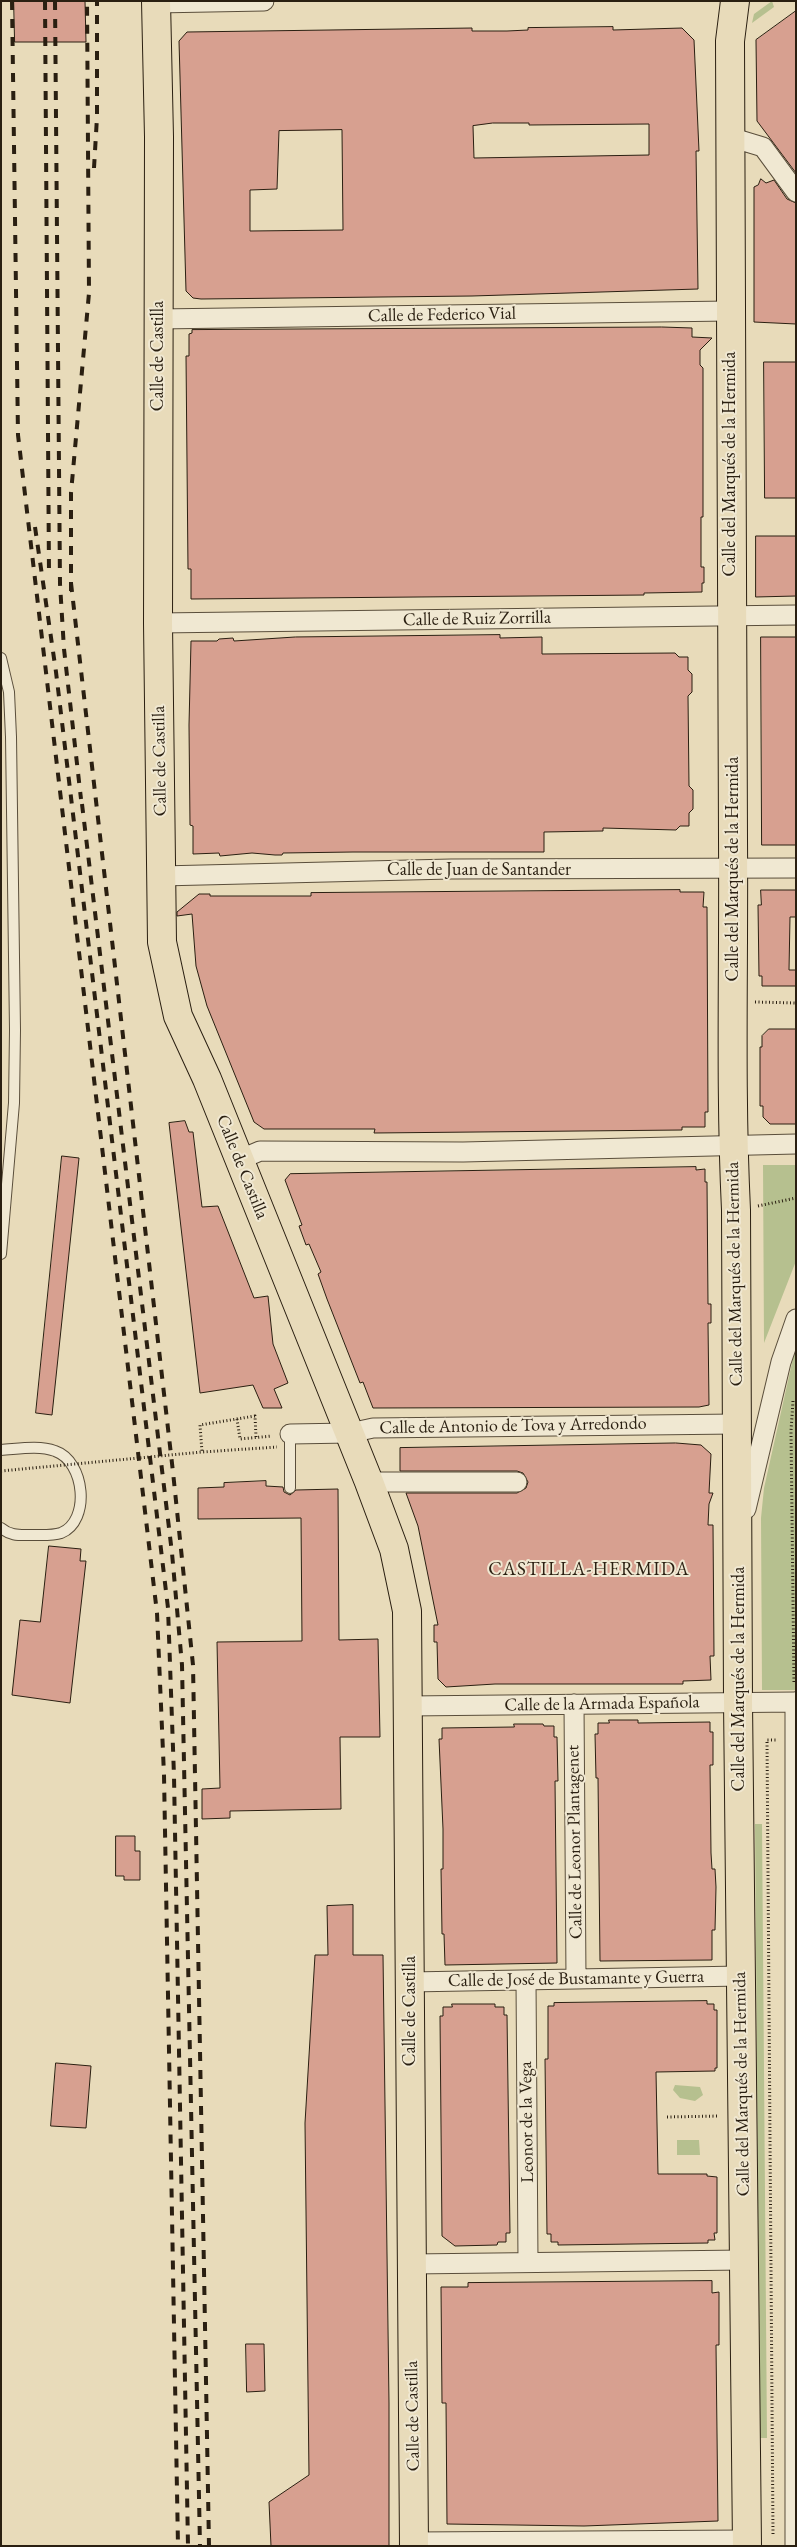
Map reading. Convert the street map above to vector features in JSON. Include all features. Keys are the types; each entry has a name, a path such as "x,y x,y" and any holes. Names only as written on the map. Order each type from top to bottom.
{"main road":[{"name":"Calle del Marqués de la Hermida","path":"732,1 730,41 729,312 730,616 734,1002 733,1145 736,1210 738,1701 744,2260 756,2540"},
{"name":"Calle de Castilla","path":"156,2 159,137 171,318 158,623 162,942 178,1016 207,1079 369,1482 394,1549 407,1611 414,2544"}],"street":[{"path":"156,2 264,1"},
{"path":"730,137 763,147 796,192"},
{"name":"Calle de Federico Vial","path":"171,318 729,312"},
{"name":"Calle de Ruiz Zorrilla","path":"158,623 796,615"},
{"name":"Calle de Juan de Santander","path":"161,876 451,869 796,868"},
{"path":"239,1160 260,1151 463,1152 796,1144"},
{"path":"738,1544 781,1362 796,1319"},
{"name":"Calle de Antonio de Tova y Arredondo","path":"290,1440 350,1433 373,1428 737,1424"},
{"path":"369,1482 517,1482"},
{"name":"Calle de la Armada Española","path":"408,1706 738,1701 795,1702"},
{"path":"795,1702 795,2546"},
{"name":"Calle de Leonor Plantagenet","path":"574,1704 576,1979"},
{"name":"Calle de José de Bustamante y Guerra","path":"410,1982 741,1976"},
{"name":"Leonor de la Vega","path":"526,1981 528,2262"},
{"path":"411,2264 744,2260"},
{"path":"414,2544 756,2540"}],"lane":[{"path":"1,658 9,692 11,737 16,1030 14,1103 1,1254"},
{"path":"290,1440 290,1488"},
{"path":"1,1450 47,1449 63,1454 77,1469 80,1502 72,1524 61,1533 18,1535 1,1528"}],"path":[{"path":"734,1002 796,1003"},
{"path":"736,1210 796,1198"},
{"path":"794,1392 791,1431 795,1702"},
{"path":"202,1452 200,1425 255,1416 255,1437 240,1438 237,1419"},
{"path":"1,1471 202,1452 290,1440"},
{"path":"756,2540 767,1740"},
{"path":"667,2117 742,2116"}],"green space":[{"path":"772,1 774,7 752,23 754,14"},
{"path":"763,1165 796,1165 796,1261 764,1343"},
{"path":"796,1345 796,1690 762,1690 761,1518 764,1488"},
{"path":"755,1824 762,1824 767,2438 760,2438"},
{"path":"675,2085 700,2087 703,2095 695,2101 680,2098 673,2090"},
{"path":"677,2140 699,2140 700,2155 677,2155"}],"building":[{"path":"14,1 85,1 86,42 15,42"},
{"path":"796,11 796,173 757,121 756,40"},
{"path":"613,27 613,30 682,28 694,40 699,151 696,151 698,289 472,296 201,299 193,298 186,291 179,41 187,32 472,28 472,31 507,31 528,30 528,28","holes":["493,123 529,123 529,125 649,124 649,155 474,158 473,126","342,130 343,230 250,231 250,190 277,189 279,131"]},
{"path":"761,179 766,183 774,180 787,199 796,203 796,324 754,322 754,187 758,185"},
{"path":"692,328 692,337 712,338 700,350 700,365 703,368 701,567 704,567 704,583 702,583 702,592 644,593 644,595 191,599 191,569 188,569 186,356 189,356 189,334 192,333 192,330"},
{"path":"764,362 796,362 796,498 765,498"},
{"path":"756,536 796,536 796,596 756,597"},
{"path":"500,635 500,638 542,637 542,654 675,653 679,657 688,657 688,670 692,674 692,692 688,696 689,786 693,790 693,809 689,813 689,826 680,826 676,830 603,828 603,831 544,832 544,852 353,852 283,853 282,855 252,853 220,856 219,853 193,854 193,826 190,825 189,725 191,641 217,641 219,639 233,638 234,641 295,637"},
{"path":"761,637 796,637 796,845 762,845"},
{"path":"680,890 680,892 704,892 703,907 707,907 708,1112 705,1112 705,1127 682,1127 682,1130 374,1133 375,1129 264,1129 254,1122 207,1006 196,966 192,914 177,916 177,912 199,894 210,894 210,896 311,896 311,893"},
{"path":"761,890 796,890 796,917 790,917 789,970 796,970 796,986 762,986 762,976 759,976 758,905 761,905"},
{"path":"769,1029 796,1029 796,1124 770,1124 763,1117 763,1106 760,1106 760,1047 762,1047 762,1036"},
{"path":"185,1121 189,1132 193,1132 202,1207 218,1206 254,1298 268,1296 273,1344 288,1383 274,1389 282,1408 263,1408 253,1385 200,1393 169,1123"},
{"path":"62,1156 79,1158 52,1415 36,1413"},
{"path":"696,1167 696,1170 705,1169 705,1182 707,1182 708,1304 711,1304 711,1323 708,1323 709,1405 699,1407 373,1408 363,1382 360,1383 327,1299 318,1274 321,1272 309,1244 306,1245 299,1226 302,1225 285,1180 290,1174"},
{"path":"676,1443 701,1445 711,1454 709,1493 713,1493 709,1504 708,1525 713,1525 714,1656 710,1656 711,1680 683,1681 683,1684 495,1684 446,1687 438,1679 437,1642 434,1642 434,1625 438,1625 418,1526 406,1493 517,1493 526,1488 528,1482 523,1473 517,1471 400,1471 400,1448"},
{"path":"266,1481 266,1486 283,1487 284,1492 290,1495 296,1490 338,1489 339,1640 378,1639 380,1737 340,1737 341,1809 230,1811 230,1818 202,1819 202,1789 220,1788 217,1642 302,1641 301,1518 198,1519 198,1488 224,1487 224,1483"},
{"path":"49,1546 81,1549 80,1561 86,1561 70,1703 12,1695 20,1620 40,1622"},
{"path":"609,1720 638,1720 638,1723 710,1722 710,1732 713,1732 713,1765 710,1765 711,1853 712,1869 715,1869 716,1887 715,1930 712,1930 712,1960 600,1961 598,1778 596,1778 595,1734 598,1734 598,1723 609,1723"},
{"path":"514,1724 554,1726 554,1737 557,1737 558,1781 555,1781 557,1963 445,1965 444,1934 442,1934 441,1869 443,1869 443,1829 439,1739 442,1739 442,1728 514,1727"},
{"path":"116,1836 135,1836 135,1851 140,1851 140,1880 124,1880 124,1876 116,1876"},
{"path":"353,1905 353,1955 383,1955 389,2546 271,2546 269,2502 309,2475 305,2123 315,1955 328,1955 327,1906"},
{"path":"707,2001 707,2004 714,2004 714,2010 717,2010 717,2068 715,2068 715,2071 656,2072 658,2174 707,2174 707,2176 717,2177 717,2233 714,2233 715,2240 708,2240 708,2243 558,2245 558,2242 551,2242 551,2234 547,2234 545,2059 548,2059 548,2006 554,2006 554,2003"},
{"path":"452,2004 495,2004 495,2007 504,2007 504,2015 507,2015 510,2233 506,2233 506,2242 498,2242 497,2245 455,2246 442,2236 440,2016 443,2016 443,2007 452,2007"},
{"path":"56,2063 91,2066 86,2128 51,2126"},
{"path":"712,2281 712,2293 719,2292 719,2345 716,2345 718,2521 584,2526 447,2524 446,2403 442,2403 441,2287 468,2287 468,2283"},
{"path":"246,2344 264,2344 265,2391 247,2392"}],"railway":[{"path":"12,1 18,435 157,1613 164,1775 178,2546"},
{"path":"45,1 49,575"},
{"path":"55,1 60,584 64,649 81,799"},
{"path":"71,591 71,493 89,293 87,1"},
{"path":"94,168 97,117 97,1"},
{"path":"35,527 56,672 168,1608 174,1776 188,2546"},
{"path":"71,583 173,1472 193,1665 209,2546"},
{"path":"82,804 172,1553 182,1665 200,2546"}],"district":[{"name":"CASTILLA-HERMIDA","path":"589,1570"}]}
